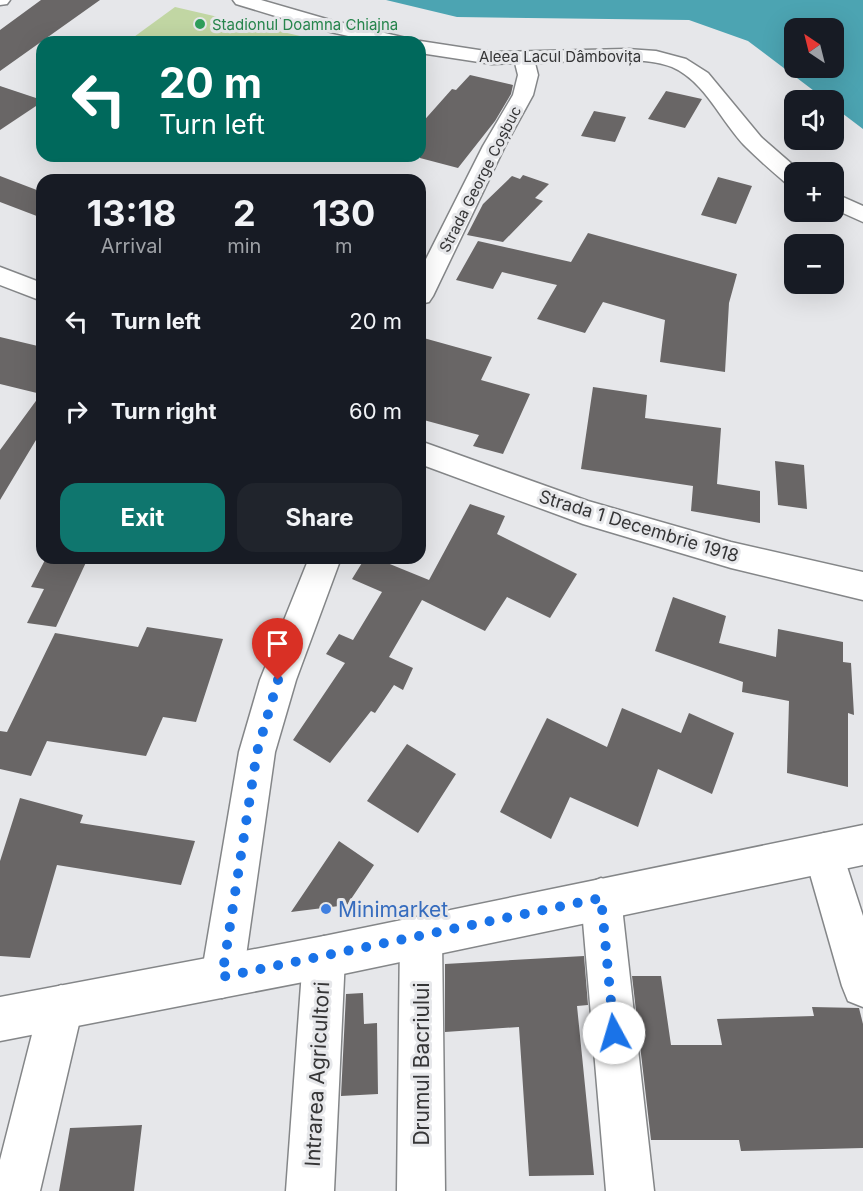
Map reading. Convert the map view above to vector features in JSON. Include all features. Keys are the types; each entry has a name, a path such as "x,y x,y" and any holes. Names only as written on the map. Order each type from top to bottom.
{"street":[{"path":"242,0 314,22 374,36"},
{"name":"Aleea Lacul Dâmbovița","path":"426,47 463,55 524,58 627,54 656,57 679,63 701,77 753,142 784,169"},
{"name":"Strada George Coșbuc","path":"426,284 494,146 523,96 528,75 524,58"},
{"path":"844,205 863,215"},
{"path":"0,275 36,290"},
{"name":"Strada 1 Decembrie 1918","path":"426,454 583,512 731,555 863,586"},
{"path":"222,977 257,752 278,680 323,564"},
{"path":"0,1019 324,957 863,845"},
{"path":"824,853 863,986"},
{"path":"601,898 630,1191"},
{"name":"Drumul Bacriului","path":"421,937 422,1191"},
{"name":"Intrarea Agricultori","path":"310,1191 324,957"},
{"path":"16,1191 61,1007"}],"green space":[{"name":"Stadionul Doamna Chiajna","path":"175,7 300,36 135,36"}],"water":[{"path":"386,0 863,0 863,129 844,115 844,90 813,90 797,78 844,78 844,18 784,18 784,68 748,41 689,20 457,17"}],"building":[{"path":"41,0 100,0 49,36 36,36 36,45 0,71 0,30"},
{"path":"470,75 513,85 511,94 495,121 458,168 426,160 426,118 452,89 456,90"},
{"path":"0,86 36,98 36,106 0,130"},
{"path":"666,91 702,99 685,128 648,119"},
{"path":"594,111 626,117 615,142 581,136"},
{"path":"523,175 549,184 535,198 543,201 503,242 467,235 483,204 512,176 520,179"},
{"path":"0,176 36,190 36,216 0,202"},
{"path":"718,177 752,186 736,224 701,215"},
{"path":"588,233 737,274 729,303 725,372 660,362 665,320 603,302 585,333 537,319 557,285 502,272 493,289 456,280 478,241 571,262"},
{"path":"0,337 36,346 36,393 0,384"},
{"path":"426,339 492,357 481,380 530,394 503,454 473,446 479,435 426,421"},
{"path":"593,387 647,395 645,418 721,428 717,484 760,491 760,523 691,511 693,486 581,469"},
{"path":"36,401 36,440 0,500 0,450"},
{"path":"775,461 804,465 807,509 778,505"},
{"path":"470,504 505,516 497,534 577,574 550,618 507,597 485,631 422,600 389,657 413,668 403,690 394,685 375,713 371,711 330,763 293,740 345,663 326,654 339,634 353,640 382,592 352,579 361,564 390,564 429,580"},
{"path":"43,564 85,564 56,627 27,623 44,589 31,587"},
{"path":"673,597 726,616 719,643 776,657 778,629 843,642 843,662 851,663 854,715 848,713 848,787 787,773 789,701 742,692 743,682 655,651"},
{"path":"147,627 223,639 196,722 163,717 146,756 47,741 31,776 0,769 0,731 7,732 55,633 138,647"},
{"path":"622,708 681,733 689,713 734,733 712,794 658,769 638,827 570,797 551,839 500,812 547,718 607,747"},
{"path":"407,744 456,774 418,833 367,801"},
{"path":"20,798 83,815 80,823 195,841 181,885 57,865 30,958 0,956 0,861"},
{"path":"339,841 374,865 347,905 291,912"},
{"path":"584,956 588,1005 577,1006 594,1175 529,1176 519,1027 445,1032 445,964"},
{"path":"632,976 661,976 671,1045 722,1045 717,1019 814,1016 812,1007 859,1008 863,1024 863,1148 741,1151 739,1140 651,1140"},
{"path":"363,993 364,1024 377,1023 378,1094 341,1096 346,994"},
{"path":"142,1125 134,1191 59,1191 70,1128"}],"place":[{"name":"Stadionul Doamna Chiajna","path":"200,24"},
{"name":"Minimarket","path":"326,909"}],"route":[{"path":"278,680 257,752 222,977 601,898 614,1033"}]}
